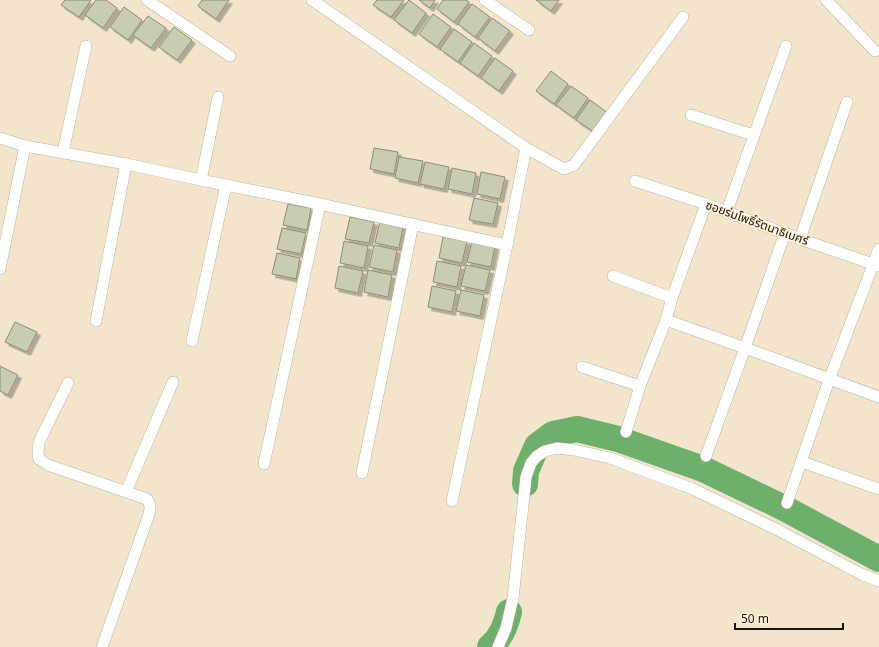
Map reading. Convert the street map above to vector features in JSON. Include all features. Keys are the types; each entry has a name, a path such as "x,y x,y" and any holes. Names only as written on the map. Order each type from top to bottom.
{"street":[{"path":"147,0 230,56"},
{"path":"312,0 526,148 564,169 574,165 683,17"},
{"path":"485,0 529,30"},
{"path":"826,0 875,51"},
{"path":"63,152 86,46"},
{"path":"727,211 786,46"},
{"path":"201,180 218,97"},
{"path":"800,239 848,102"},
{"path":"691,115 753,135"},
{"path":"0,138 25,146 226,184 507,245"},
{"path":"0,269 25,146"},
{"path":"452,501 507,245 526,148"},
{"path":"96,321 126,164"},
{"name":"ซอยร่มโพธิ์รัตนาธิเบศร์","path":"635,181 727,211 800,239 876,265"},
{"path":"192,342 226,184"},
{"path":"264,464 320,204"},
{"path":"626,432 640,386 666,320 672,298 706,204"},
{"path":"362,474 413,224"},
{"path":"706,456 785,233"},
{"path":"787,503 830,380 876,265 879,249"},
{"path":"613,276 672,298"},
{"path":"666,320 879,397"},
{"path":"582,367 640,386"},
{"path":"126,492 173,382"},
{"path":"68,383 39,442 39,459 48,464 147,499 150,505 150,511 102,647"},
{"path":"498,647 506,628 513,598 526,477 531,463 537,456 544,451 557,448 610,458 693,489 778,530 861,574 879,581"},
{"path":"802,462 879,489"}],"building":[{"path":"65,0 91,0 79,17 61,5"},
{"path":"96,0 106,0 117,8 103,28 85,15"},
{"path":"202,0 229,0 216,19 198,6"},
{"path":"377,0 404,0 391,17 373,5"},
{"path":"409,0 426,13 412,33 394,20"},
{"path":"419,0 435,0 430,8"},
{"path":"443,0 466,0 469,2 454,22 437,9"},
{"path":"536,0 559,0 551,11"},
{"path":"472,4 490,17 475,37 458,24"},
{"path":"124,7 142,20 128,40 110,27"},
{"path":"433,14 451,27 437,47 419,34"},
{"path":"148,16 166,28 151,48 133,35"},
{"path":"492,18 510,31 495,51 478,38"},
{"path":"174,27 192,40 177,60 159,47"},
{"path":"454,29 472,42 458,62 440,49"},
{"path":"474,43 492,56 478,76 460,63"},
{"path":"495,58 513,71 499,91 481,78"},
{"path":"551,71 568,84 554,104 536,91"},
{"path":"571,86 588,98 574,118 556,105"},
{"path":"590,100 608,113 594,132 576,120"},
{"path":"374,148 398,152 394,174 370,169"},
{"path":"399,157 423,161 418,183 395,178"},
{"path":"425,162 449,167 444,189 420,184"},
{"path":"452,168 476,173 472,194 448,189"},
{"path":"481,172 505,177 500,199 477,194"},
{"path":"474,198 498,203 493,224 469,220"},
{"path":"288,204 311,208 307,230 283,225"},
{"path":"350,217 374,222 369,243 345,239"},
{"path":"380,221 403,226 399,248 375,243"},
{"path":"282,228 306,233 301,254 277,249"},
{"path":"443,237 467,241 462,263 439,258"},
{"path":"344,241 368,246 364,268 340,263"},
{"path":"472,241 495,246 491,267 467,262"},
{"path":"374,245 397,250 393,272 369,267"},
{"path":"277,253 300,258 296,279 272,274"},
{"path":"437,261 461,266 457,287 433,282"},
{"path":"466,265 490,270 485,291 461,286"},
{"path":"339,266 363,271 358,293 335,288"},
{"path":"368,270 392,275 388,297 364,292"},
{"path":"432,286 456,291 452,312 428,307"},
{"path":"461,290 484,295 480,316 456,311"},
{"path":"15,322 37,332 27,352 5,342"},
{"path":"0,366 18,375 8,395 0,391"}],"waterway":[{"path":"525,484 526,471 537,446 553,434 577,429 618,439 703,469 784,508 879,559"},
{"path":"490,647 497,640 502,631 509,612"}]}
